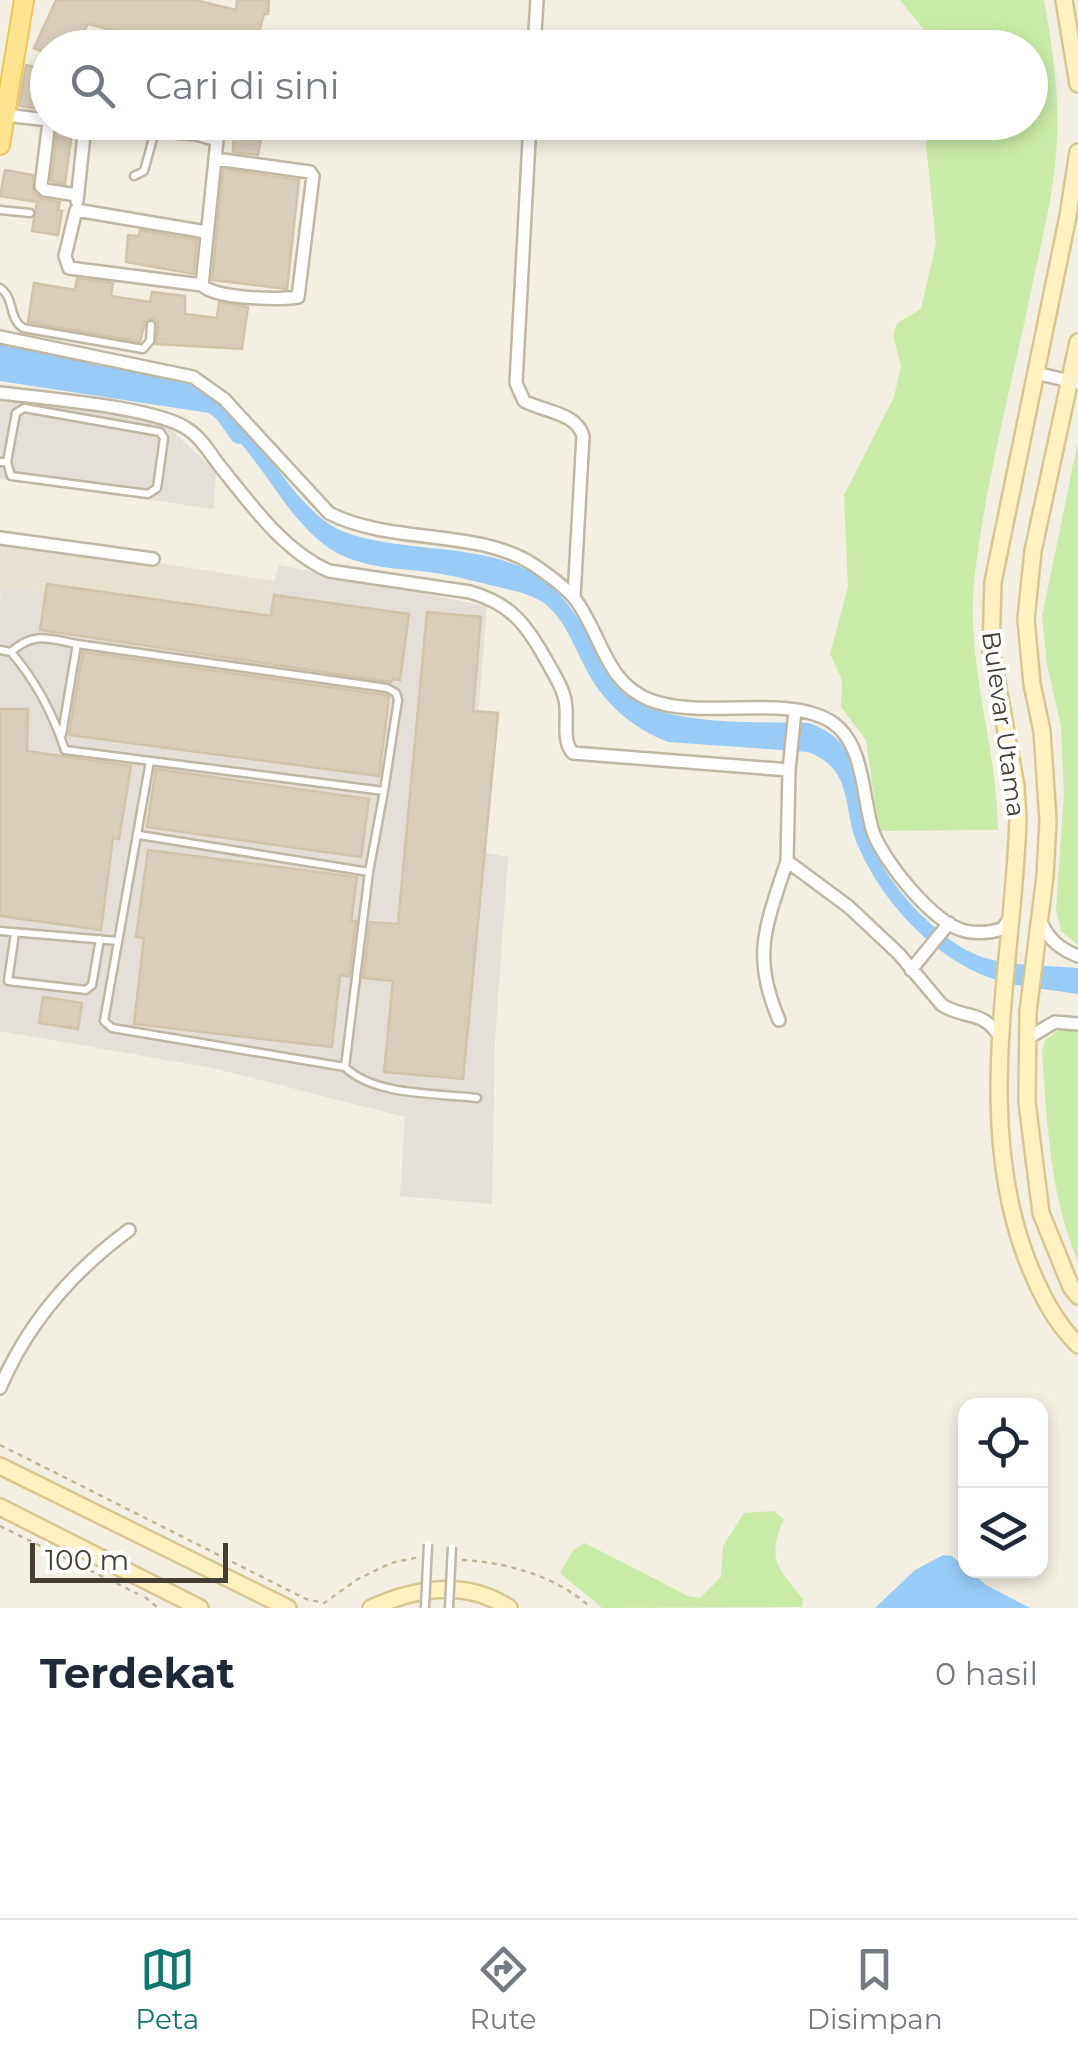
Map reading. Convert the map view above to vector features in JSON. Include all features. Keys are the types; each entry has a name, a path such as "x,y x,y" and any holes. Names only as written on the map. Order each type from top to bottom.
{"main road":[{"path":"0,145 12,41 24,0"},
{"path":"1064,0 1074,29 1078,84"},
{"name":"Bulevar Utama","path":"1078,152 998,544 990,618 1018,820 1000,1037 1004,1178 1012,1220 1043,1301 1078,1345"},
{"name":"Bulevar Utama","path":"1078,342 1076,383 1027,587 1028,653 1048,784 1048,851 1026,1039 1027,1102 1041,1213 1078,1296"},
{"path":"1008,736 1042,731"},
{"path":"1012,1220 1041,1213"},
{"path":"0,1466 288,1608"},
{"path":"0,1507 200,1608"},
{"path":"372,1608 401,1594 435,1588 470,1592 508,1608"}],"street":[{"path":"535,30 537,0"},
{"path":"5,116 30,119"},
{"path":"46,140 41,186 77,195"},
{"path":"84,140 76,210 65,256 69,268 202,286 209,292 223,294 298,297 314,182 310,172 216,159"},
{"path":"202,286 216,140"},
{"path":"529,140 516,383 524,400 572,419 580,425 583,436 574,597"},
{"path":"76,210 206,232"},
{"path":"0,337 193,377 224,399 328,514 375,531 487,547 532,564 574,597 610,666 629,690 672,706 830,721 846,734 884,855 946,927 987,933 1002,930 1010,917"},
{"path":"1036,372 1076,383"},
{"path":"0,393 172,420 190,430 260,516 314,564 330,571 493,598 528,630 560,686 566,704 568,746 574,753 790,770"},
{"path":"0,538 152,559"},
{"path":"779,1020 766,990 761,949 793,867 790,770 795,716"},
{"path":"793,867 849,907 942,1005 951,1011 979,1015 1000,1037"},
{"path":"1039,918 1054,943 1078,956"},
{"path":"911,970 946,927"},
{"path":"1026,1039 1055,1022 1078,1024"},
{"path":"0,1388 45,1308 76,1274 130,1230"}],"lane":[{"path":"134,176 144,171 153,140"},
{"path":"0,210 30,213"},
{"path":"0,288 8,294 14,320 23,328 143,349 150,341 151,325"},
{"path":"24,408 160,432 164,438 158,488 148,494 11,476 4,462 16,413 24,408"},
{"path":"11,652 25,639 41,638 387,688 396,693 345,1067"},
{"path":"62,735 77,644"},
{"path":"0,650 11,652 31,676 62,735 65,750 384,791"},
{"path":"150,761 104,1020 112,1028 345,1067 373,1086 478,1098"},
{"path":"138,834 370,872"},
{"path":"0,931 118,941"},
{"path":"15,933 8,980 86,990 92,985 100,938"},
{"path":"425,1608 428,1544"},
{"path":"449,1608 452,1547"}],"path":[{"path":"0,1444 306,1599 324,1603 374,1571 418,1557"},
{"path":"0,1526 146,1598 158,1608"},
{"path":"457,1559 514,1569 558,1585 591,1608"}],"shaded area":[{"path":"0,394 130,412 163,422 216,472 214,509 0,479"},
{"path":"0,532 36,544 274,581 263,618 4,587 0,596"},
{"path":"279,565 487,606 478,715 499,719 481,852 508,857 495,1040 492,1204 400,1196 405,1117 213,1068 0,1031 3,587 263,618"}],"green space":[{"path":"900,0 1044,0 1054,67 1057,118 1052,189 993,468 974,582 974,645 993,767 998,830 879,831 866,740 841,707 842,680 830,654 848,587 844,495 894,397 901,366 893,336 897,323 921,309 936,243 927,140 1048,140 1048,30 924,30"},
{"path":"1078,442 1078,945 1061,931 1056,910 1064,794 1061,726 1047,665 1042,616"},
{"path":"1061,1029 1078,1030 1078,1262 1061,1211 1051,1158 1042,1051 1045,1040"},
{"path":"773,1511 784,1519 776,1544 777,1562 803,1599 802,1607 602,1608 560,1573 573,1550 585,1543 688,1596 700,1598 721,1577 723,1546 744,1513"}],"water":[{"path":"0,345 93,360 185,386 236,419 315,513 347,533 474,554 523,568 556,591 575,614 614,681 629,697 650,708 703,719 808,723 827,731 840,742 854,770 876,855 916,909 950,940 985,958 1078,968 1078,994 1028,987 980,974 924,937 893,904 869,867 854,834 840,780 823,760 808,752 668,742 655,736 630,721 600,692 563,624 544,603 526,594 442,574 349,559 318,540 302,524 244,447 209,413 0,381"},
{"path":"943,1555 952,1556 958,1561 958,1578 978,1578 1030,1608 875,1608 915,1570"}],"building":[{"path":"56,0 195,0 236,10 237,0 269,0 268,14 264,14 260,30 112,30 88,24 85,30 42,30"},
{"path":"26,65 30,66 30,108 19,106"},
{"path":"56,140 71,140 65,184 51,181"},
{"path":"233,140 261,140 258,155 233,152"},
{"path":"223,169 299,180 287,289 212,280"},
{"path":"5,170 33,175 34,193 42,199 60,202 58,235 32,231 37,202 0,196"},
{"path":"140,230 197,240 194,274 126,262 128,235 139,236"},
{"path":"77,278 113,283 111,296 150,302 152,292 185,296 185,314 217,318 219,302 248,307 242,349 156,344 158,324 152,318 145,322 140,342 28,322 34,283 75,290"},
{"path":"47,584 271,616 274,595 409,614 400,680 391,682 40,630"},
{"path":"427,612 481,617 473,711 498,713 463,1079 384,1072 393,981 363,978 370,922 398,924"},
{"path":"83,652 385,695 389,697 379,776 69,735"},
{"path":"0,709 28,709 27,751 131,766 119,839 113,838 101,930 0,916"},
{"path":"156,769 369,799 361,857 147,827"},
{"path":"148,850 357,877 349,976 340,975 332,1047 134,1024 144,938 136,937"},
{"path":"43,997 82,1003 78,1029 39,1023"}],"waterway":[{"path":"126,372 200,386 216,399 240,433"}]}
